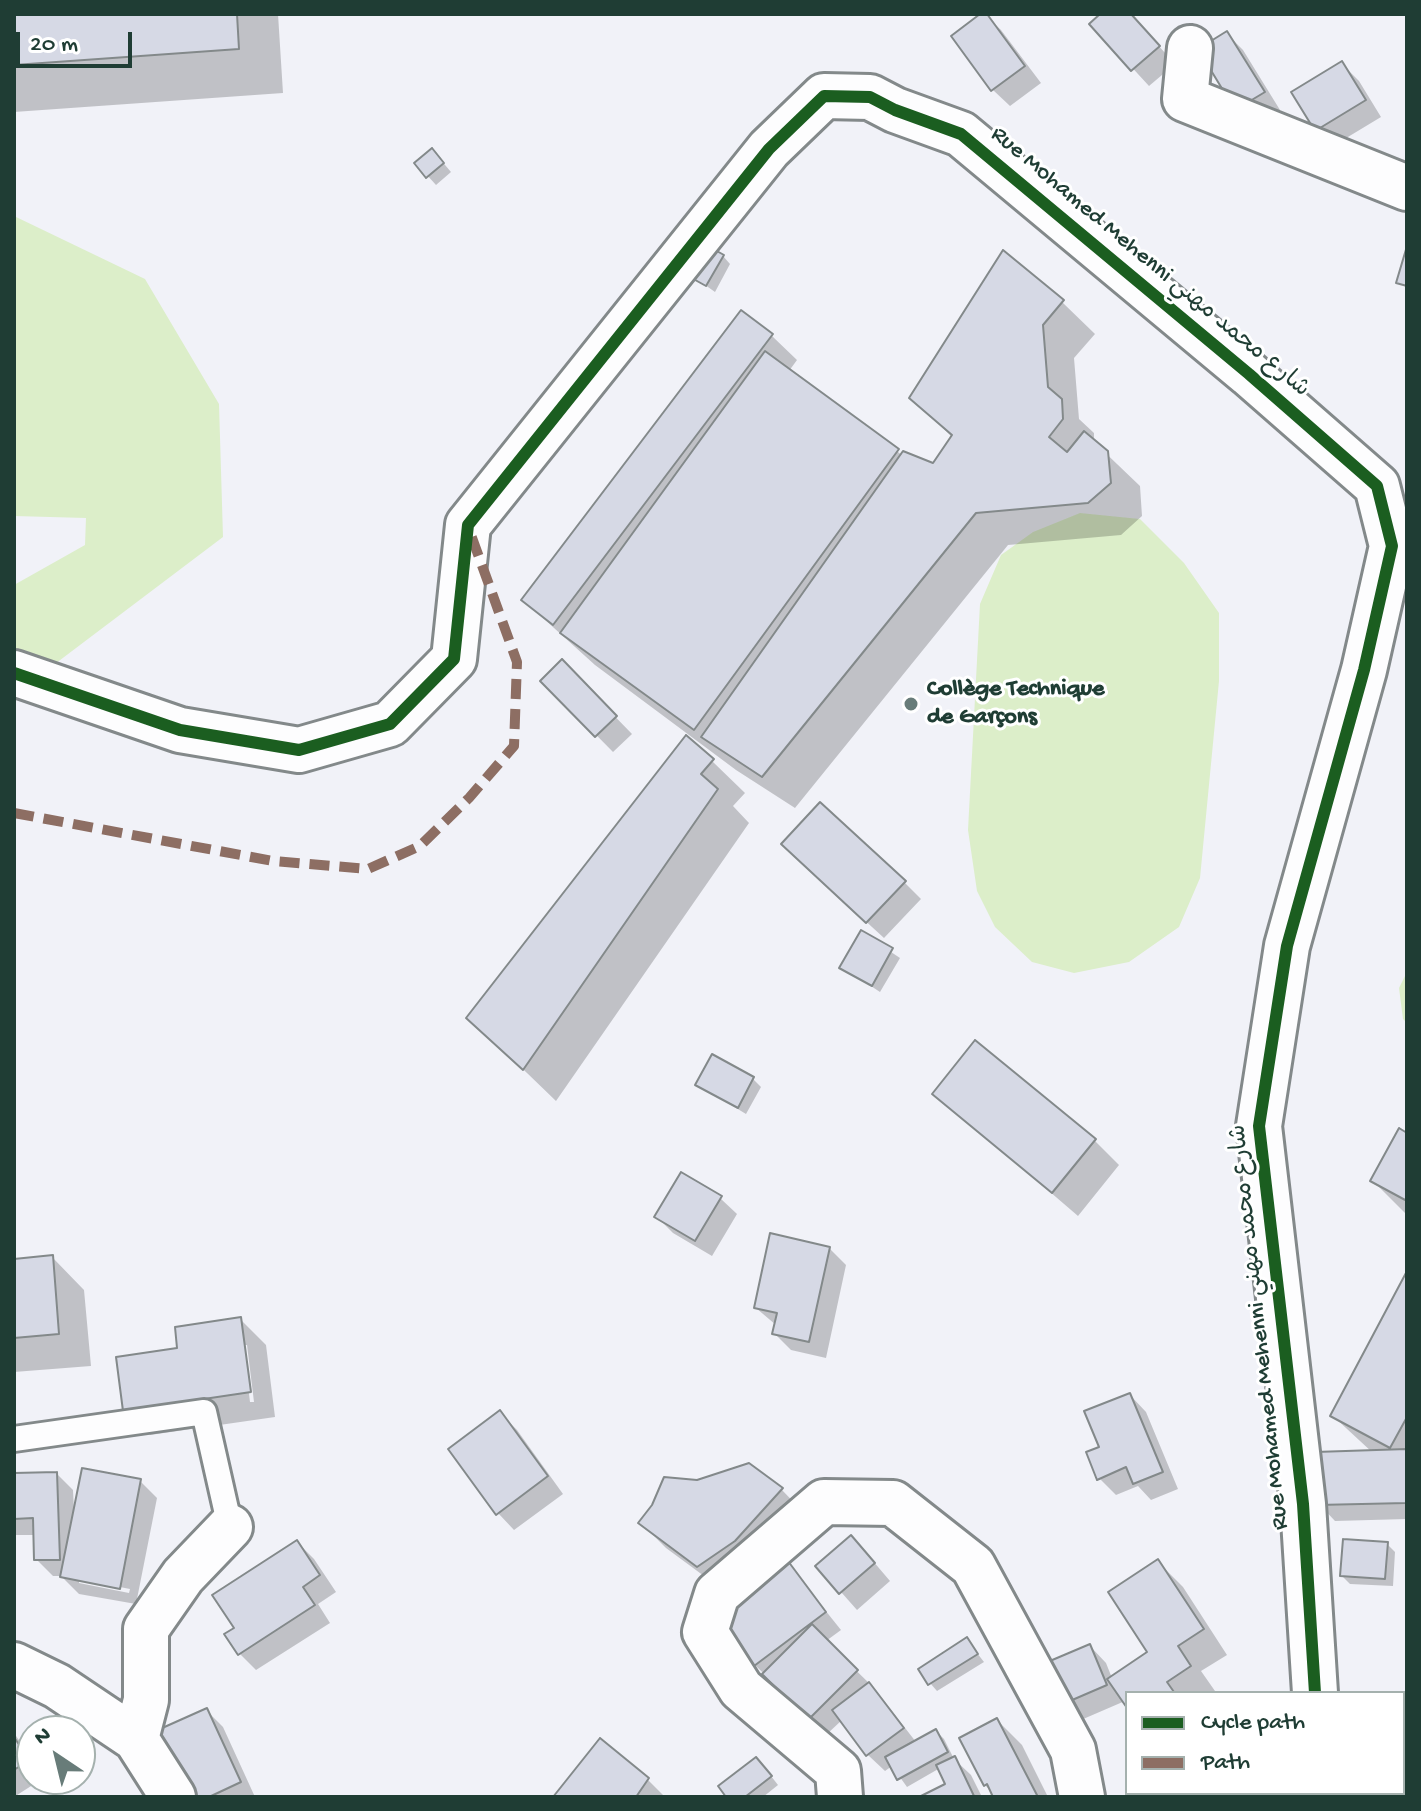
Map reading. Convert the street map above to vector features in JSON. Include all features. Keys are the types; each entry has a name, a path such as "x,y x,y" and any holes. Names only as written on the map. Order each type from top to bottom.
{"street":[{"path":"1190,48 1185,99 1407,188"},
{"name":"Rue Mohamed Mehenni شارع محمد مهني","path":"14,673 180,730 299,750 390,724 454,659 468,525 769,149 824,96 870,97 895,110 961,134 1249,374 1377,486 1399,544 1287,946 1259,1126 1303,1504 1315,1691"},
{"path":"840,1797 838,1771 741,1689 705,1632 717,1594 824,1502 893,1503 973,1566 1073,1750 1082,1797"},
{"path":"136,1739 146,1700 146,1629 183,1576 230,1527"},
{"path":"14,1665 57,1686 136,1739 173,1797"}],"lane":[{"path":"14,1439 204,1412 230,1527"}],"green space":[{"path":"14,216 145,279 219,404 223,537 35,679 14,666 14,585 85,545 86,518 14,516"},
{"path":"1080,513 1140,519 1184,563 1219,613 1219,681 1200,878 1179,927 1129,962 1074,973 1032,962 995,927 977,891 968,830 980,604 1001,555 1033,532"},
{"path":"1407,972 1407,1023 1403,1019 1399,988"}],"building":[{"path":"14,14 237,14 239,49 14,65"},
{"path":"980,14 987,14 1025,66 991,91 951,36"},
{"path":"1100,14 1131,14 1160,46 1131,71 1089,24"},
{"path":"1227,31 1265,92 1235,110 1198,49"},
{"path":"1342,61 1366,100 1315,131 1291,92"},
{"path":"432,148 444,163 426,178 414,163"},
{"path":"706,245 724,255 706,286 688,276"},
{"path":"1407,246 1407,286 1396,283"},
{"path":"1003,250 1064,300 1043,325 1048,387 1062,399 1063,419 1049,437 1067,452 1084,431 1108,451 1111,483 1088,503 976,513 762,777 701,737 903,451 933,463 952,435 909,398"},
{"path":"741,310 773,334 553,625 521,600"},
{"path":"765,351 899,449 694,730 560,633"},
{"path":"562,659 617,716 595,737 540,681"},
{"path":"686,735 714,759 701,774 718,789 523,1070 466,1018"},
{"path":"820,802 906,881 866,923 781,844"},
{"path":"861,930 893,948 872,986 839,968"},
{"path":"975,1040 1096,1139 1052,1193 932,1094"},
{"path":"712,1054 754,1077 738,1108 695,1085"},
{"path":"1399,1128 1407,1133 1407,1201 1370,1181"},
{"path":"681,1172 722,1196 695,1241 654,1217"},
{"path":"770,1233 830,1247 809,1342 772,1334 777,1313 754,1308"},
{"path":"53,1255 59,1334 14,1338 14,1259"},
{"path":"1407,1271 1407,1417 1390,1448 1330,1416"},
{"path":"241,1317 251,1392 123,1411 116,1357 177,1348 175,1327"},
{"path":"1130,1393 1163,1472 1133,1484 1126,1467 1097,1480 1086,1452 1099,1447 1084,1411"},
{"path":"500,1410 548,1476 496,1515 448,1449"},
{"path":"1407,1449 1407,1503 1317,1505 1315,1452"},
{"path":"749,1463 783,1488 735,1541 697,1567 638,1523 652,1505 664,1477 697,1480"},
{"path":"82,1468 141,1479 120,1589 60,1577"},
{"path":"57,1472 60,1560 34,1560 33,1518 14,1519 14,1473"},
{"path":"851,1535 875,1563 839,1594 815,1566"},
{"path":"1343,1539 1388,1542 1385,1579 1340,1576"},
{"path":"297,1540 320,1575 303,1587 315,1605 238,1655 224,1634 234,1628 212,1595"},
{"path":"785,1557 826,1612 754,1666 713,1611"},
{"path":"1158,1559 1204,1629 1178,1646 1191,1666 1167,1682 1173,1691 1125,1691 1125,1705 1107,1679 1147,1652 1108,1592"},
{"path":"812,1624 858,1670 808,1720 762,1674"},
{"path":"967,1637 978,1654 928,1685 918,1669"},
{"path":"1090,1644 1107,1685 1049,1710 1031,1669"},
{"path":"869,1682 904,1728 866,1756 832,1710"},
{"path":"207,1708 241,1782 209,1797 180,1797 151,1733"},
{"path":"997,1718 1038,1797 993,1797 959,1738"},
{"path":"936,1729 948,1752 897,1780 885,1757"},
{"path":"14,1737 16,1769 14,1770"},
{"path":"600,1738 649,1778 636,1797 553,1797"},
{"path":"955,1756 974,1796 919,1797 945,1784 936,1765"},
{"path":"756,1757 772,1776 745,1797 726,1797 718,1786"},
{"path":"1146,1795 1197,1797 1146,1797"}],"marked path":[{"path":"14,813 273,861 368,869 420,846 469,798 514,746 517,662 471,535"}],"cycle path":[{"path":"14,673 180,730 299,750 390,724 454,659 468,525 769,149 824,96 870,97 895,110 961,134 1249,374 1377,486 1392,546 1364,670 1287,946 1259,1126 1303,1504 1315,1691"}],"place":[{"name":"Collège Technique de Garçons","path":"911,704"}]}
